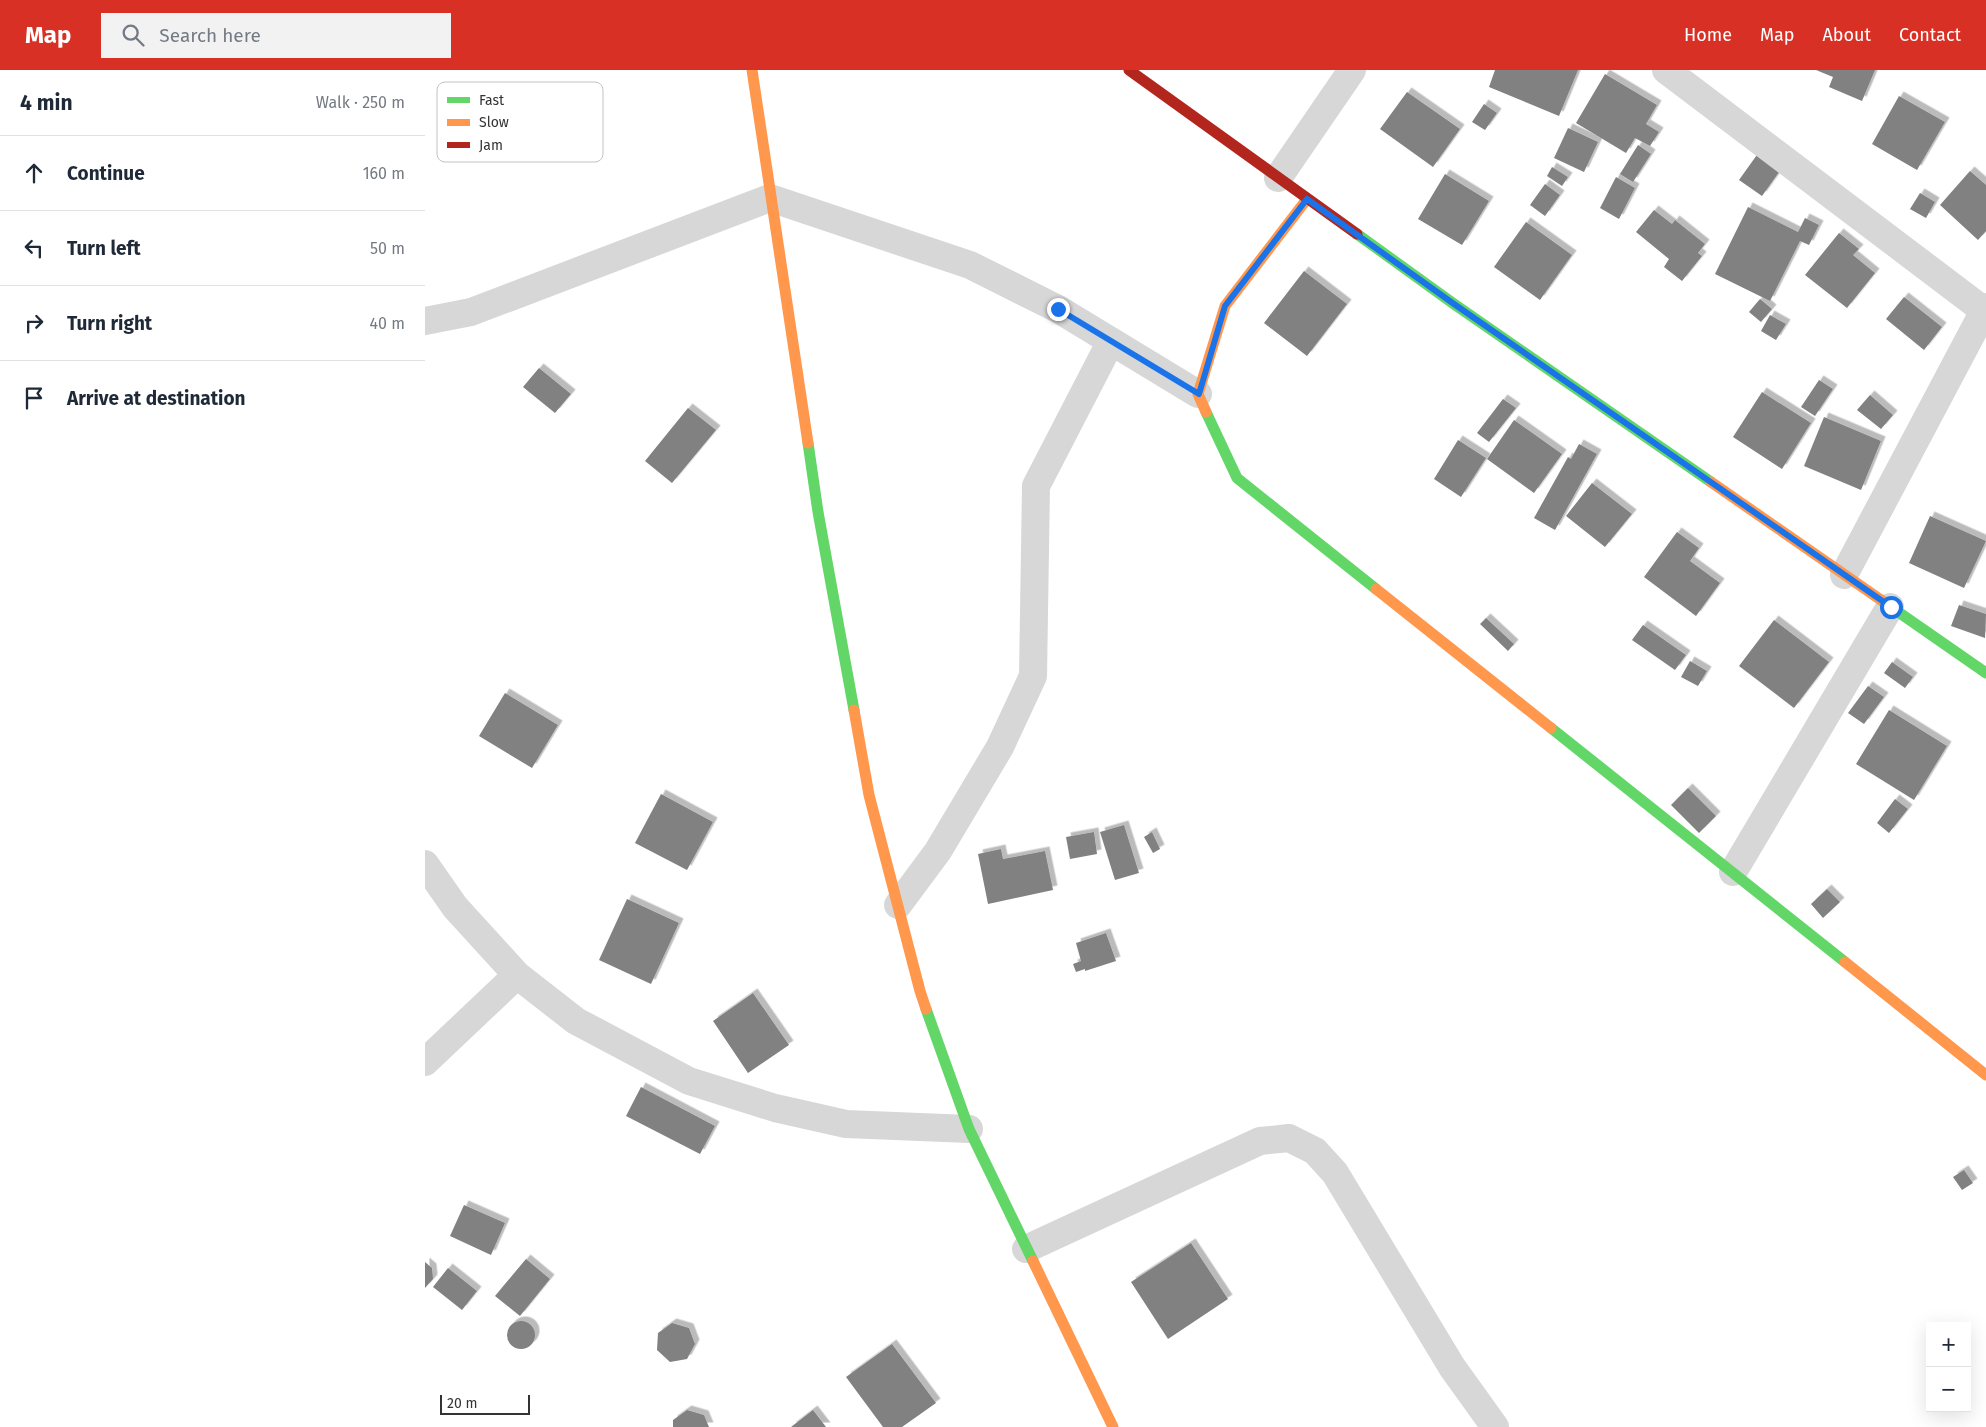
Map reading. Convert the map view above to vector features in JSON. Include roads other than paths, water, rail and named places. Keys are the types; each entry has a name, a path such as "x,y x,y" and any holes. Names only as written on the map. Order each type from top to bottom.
{"main road":[{"path":"752,70 818,512 869,795 920,991 969,1129 1113,1427"},
{"path":"1129,70 1454,304 1986,673"},
{"path":"1307,199 1225,306 1199,394 1237,478 1986,1075"}],"street":[{"path":"1278,178 1352,70"},
{"path":"1666,70 1985,310 1844,575"},
{"path":"425,320 471,312 770,198 970,265 1058,309 1199,394"},
{"path":"898,905 938,852 1000,748 1033,676 1036,486 1111,341"},
{"path":"1733,872 1891,607"},
{"path":"425,864 455,908 517,975 576,1021 689,1081 775,1108 846,1124 969,1129"},
{"path":"425,1062 517,975"},
{"path":"1026,1249 1260,1141 1289,1138 1315,1151 1335,1173 1452,1367 1495,1427"}]}
